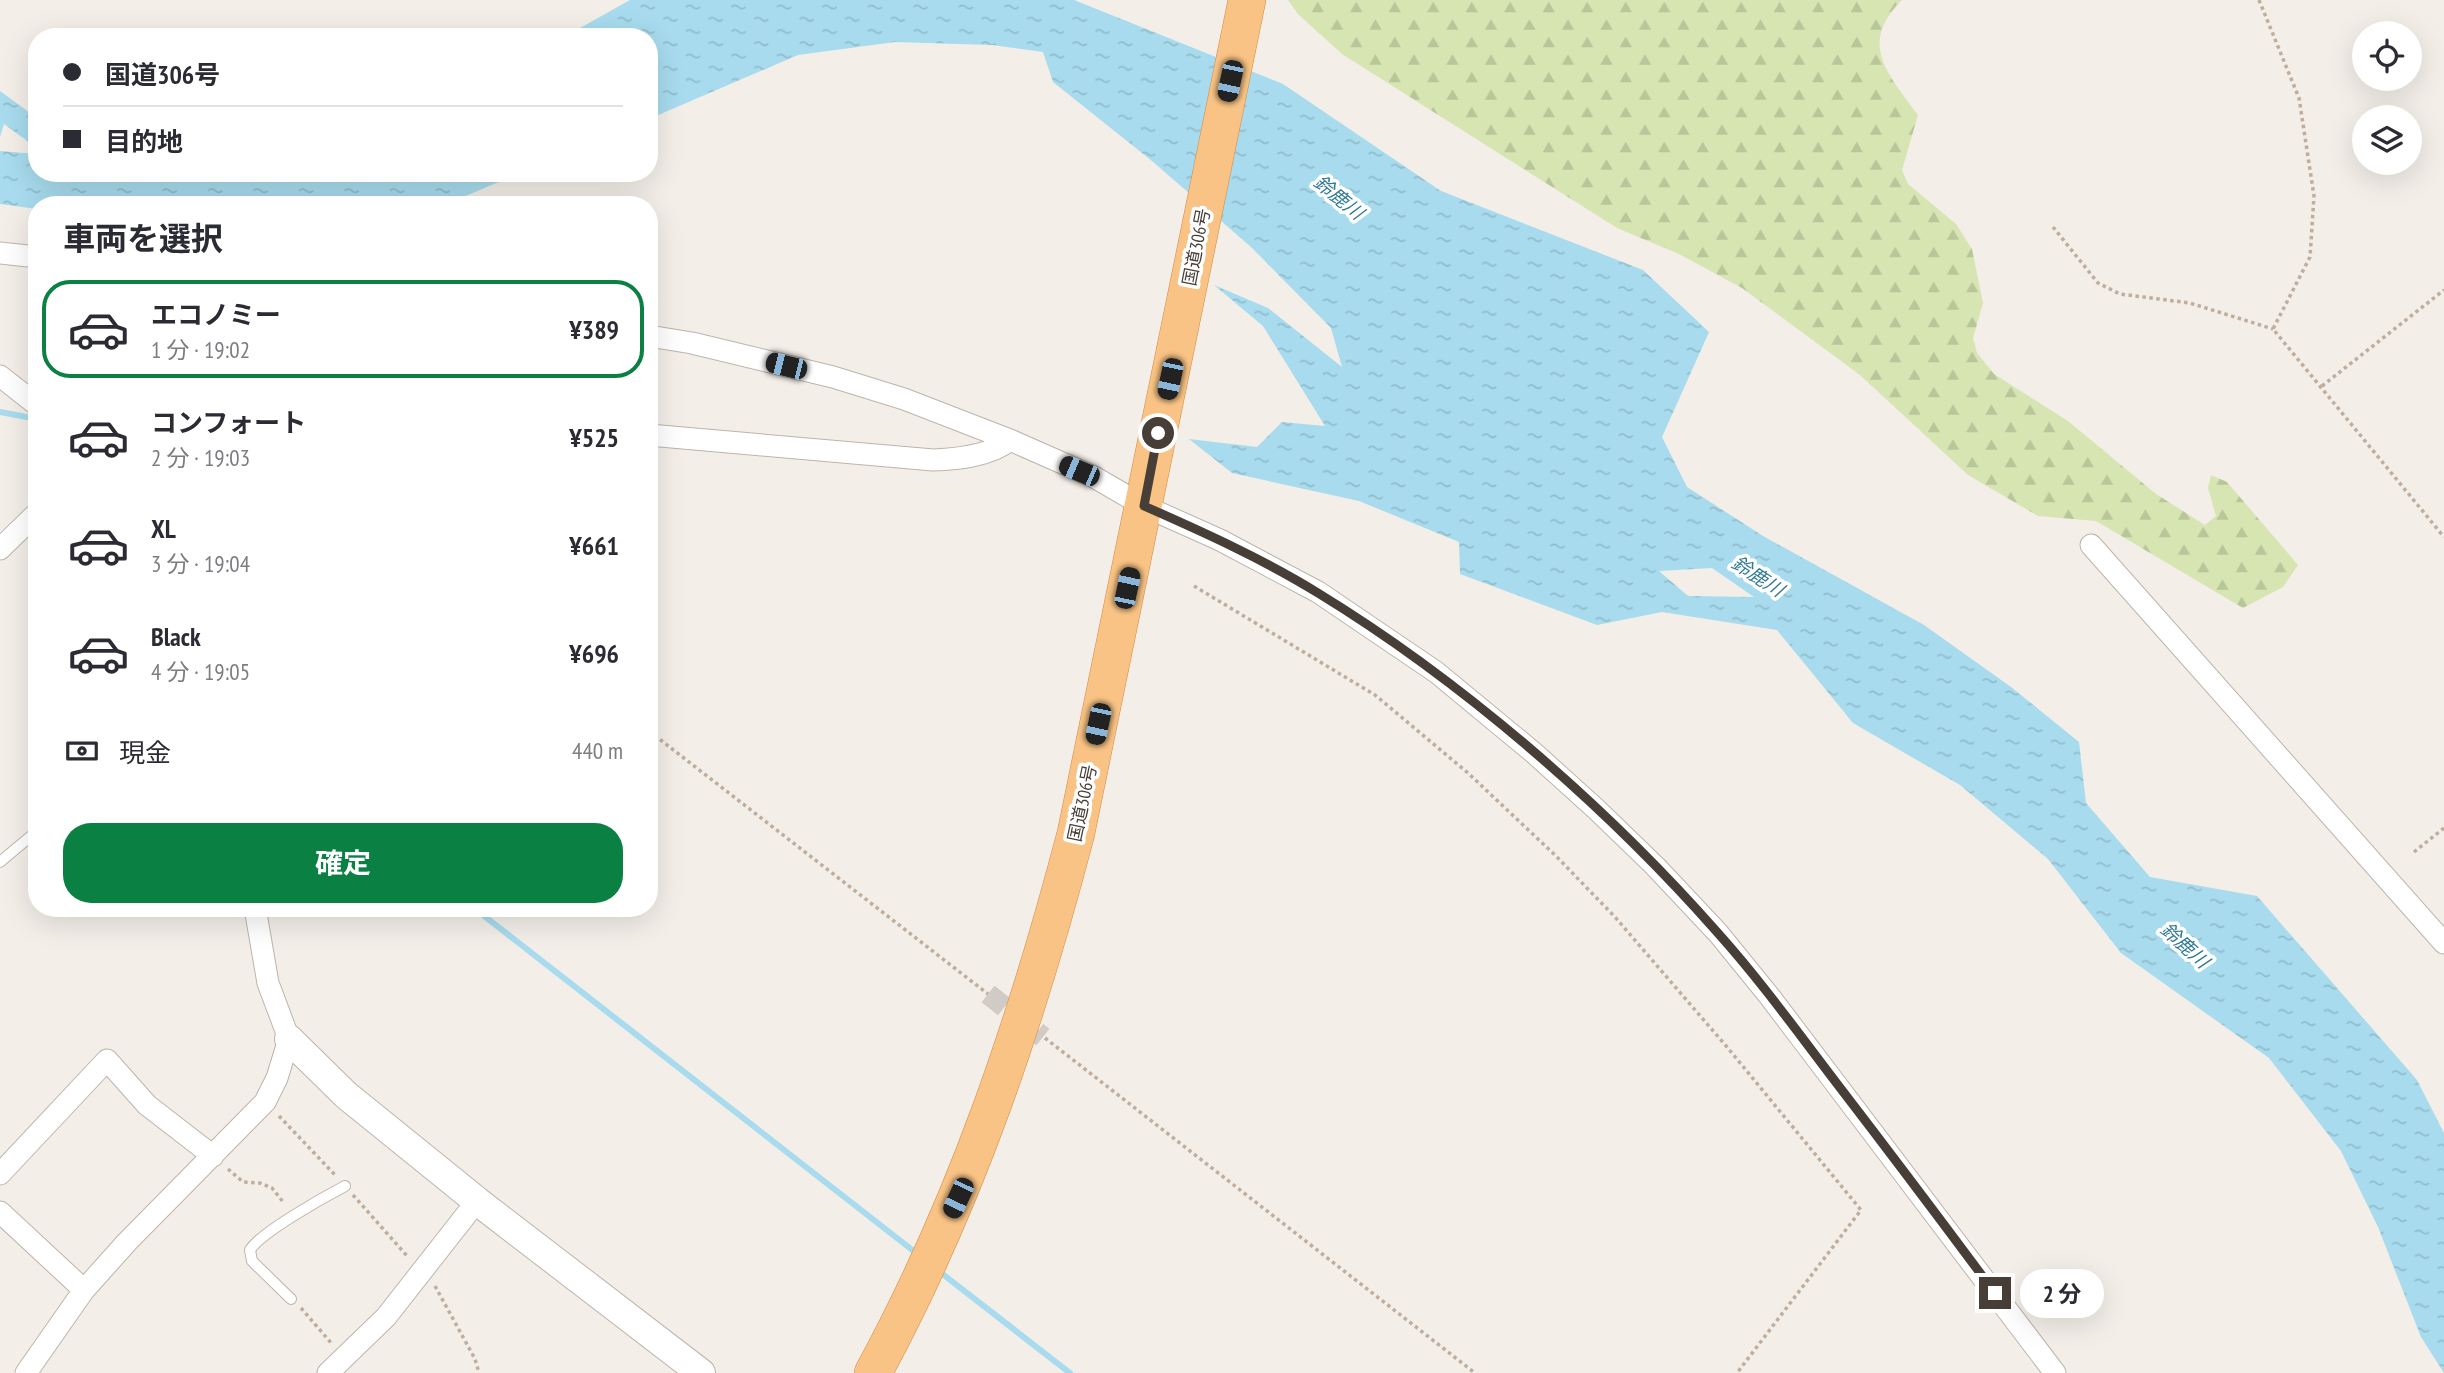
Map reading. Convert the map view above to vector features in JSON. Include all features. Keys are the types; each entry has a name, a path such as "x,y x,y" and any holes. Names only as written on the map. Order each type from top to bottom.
{"highway":[{"name":"国道306号","path":"873,1373 899,1326 958,1198 1024,1013 1058,901 1076,832 1247,0"}],"street":[{"path":"0,253 28,256"},
{"path":"658,338 692,343 832,377 904,399 1146,497 1318,592 1436,672 1596,808 1656,866 1718,933 1770,997 2054,1373"},
{"path":"0,376 28,398"},
{"path":"658,436 933,460 952,459 999,449 1010,440"},
{"path":"0,549 28,522"},
{"path":"2091,545 2444,943"},
{"path":"251,917 268,983 289,1039 346,1096 477,1201 701,1373"},
{"path":"26,1373 83,1290 265,1102 277,1078 289,1039"},
{"path":"0,1174 107,1060 147,1105 213,1156"},
{"path":"328,1373 386,1317 477,1201"},
{"path":"0,1212 83,1290"}],"lane":[{"path":"0,862 28,839"},
{"path":"291,1299 252,1261 250,1250 254,1243 345,1186"}],"path":[{"path":"2259,0 2299,98 2314,196 2310,257 2298,285 2273,329"},
{"path":"2053,227 2098,283 2120,294 2190,303 2273,329 2444,537"},
{"path":"2322,386 2444,290"},
{"path":"1194,586 1375,695 1477,782 1556,856 1615,917 1727,1046 1861,1210 1737,1373"},
{"path":"658,738 988,994"},
{"path":"2414,852 2444,828"},
{"path":"1043,1037 1475,1373"},
{"path":"265,1102 435,1285 475,1359 479,1373"},
{"path":"213,1156 243,1182 260,1183 272,1188 295,1216"},
{"path":"291,1299 344,1358"}],"green space":[{"path":"1288,0 1902,0 1881,31 1880,45 1888,73 1918,115 1902,170 1908,184 1956,224 1972,249 1983,303 1973,338 1977,353 1994,374 2068,421 2156,494 2205,525 2216,516 2208,488 2211,475 2227,482 2298,565 2283,587 2243,608 2096,521 2038,516 1968,475 1860,375 1742,288 1679,254 1617,228 1342,54 1298,14"}],"water":[{"name":"鈴鹿川","path":"630,0 1074,0 1283,84 1441,191 1643,270 1709,332 1662,437 1687,487 1763,536 1924,625 2011,687 2079,742 2086,803 2150,877 2257,896 2417,1080 2444,1133 2444,1373 2421,1337 2378,1227 2341,1151 2269,1058 2121,953 2048,859 1960,785 1853,723 1777,630 1662,612 1597,625 1460,574 1459,542 1359,501 1232,473 1189,439 1257,447 1282,422 1325,426 1263,326 1214,285 1268,308 1342,367 1331,328 1251,247 1152,161 1053,82 1043,52 992,45 895,42 798,55 658,115 658,28 580,28","holes":["1712,568 1754,597 1688,596 1659,571"]},
{"path":"0,91 28,111 28,141 4,124 0,137"},
{"path":"0,151 28,153 28,182 499,182 464,196 28,196 28,208 0,204"}],"waterway":[{"path":"0,412 28,417"},
{"path":"486,917 920,1256"},
{"path":"936,1269 1070,1373"}],"tunnel":[{"path":"988,994 1043,1037"}],"route":[{"path":"1158,433 1144,506 1220,540 1318,592 1436,672 1596,808 1656,866 1718,933 1770,997 1995,1293"}]}
